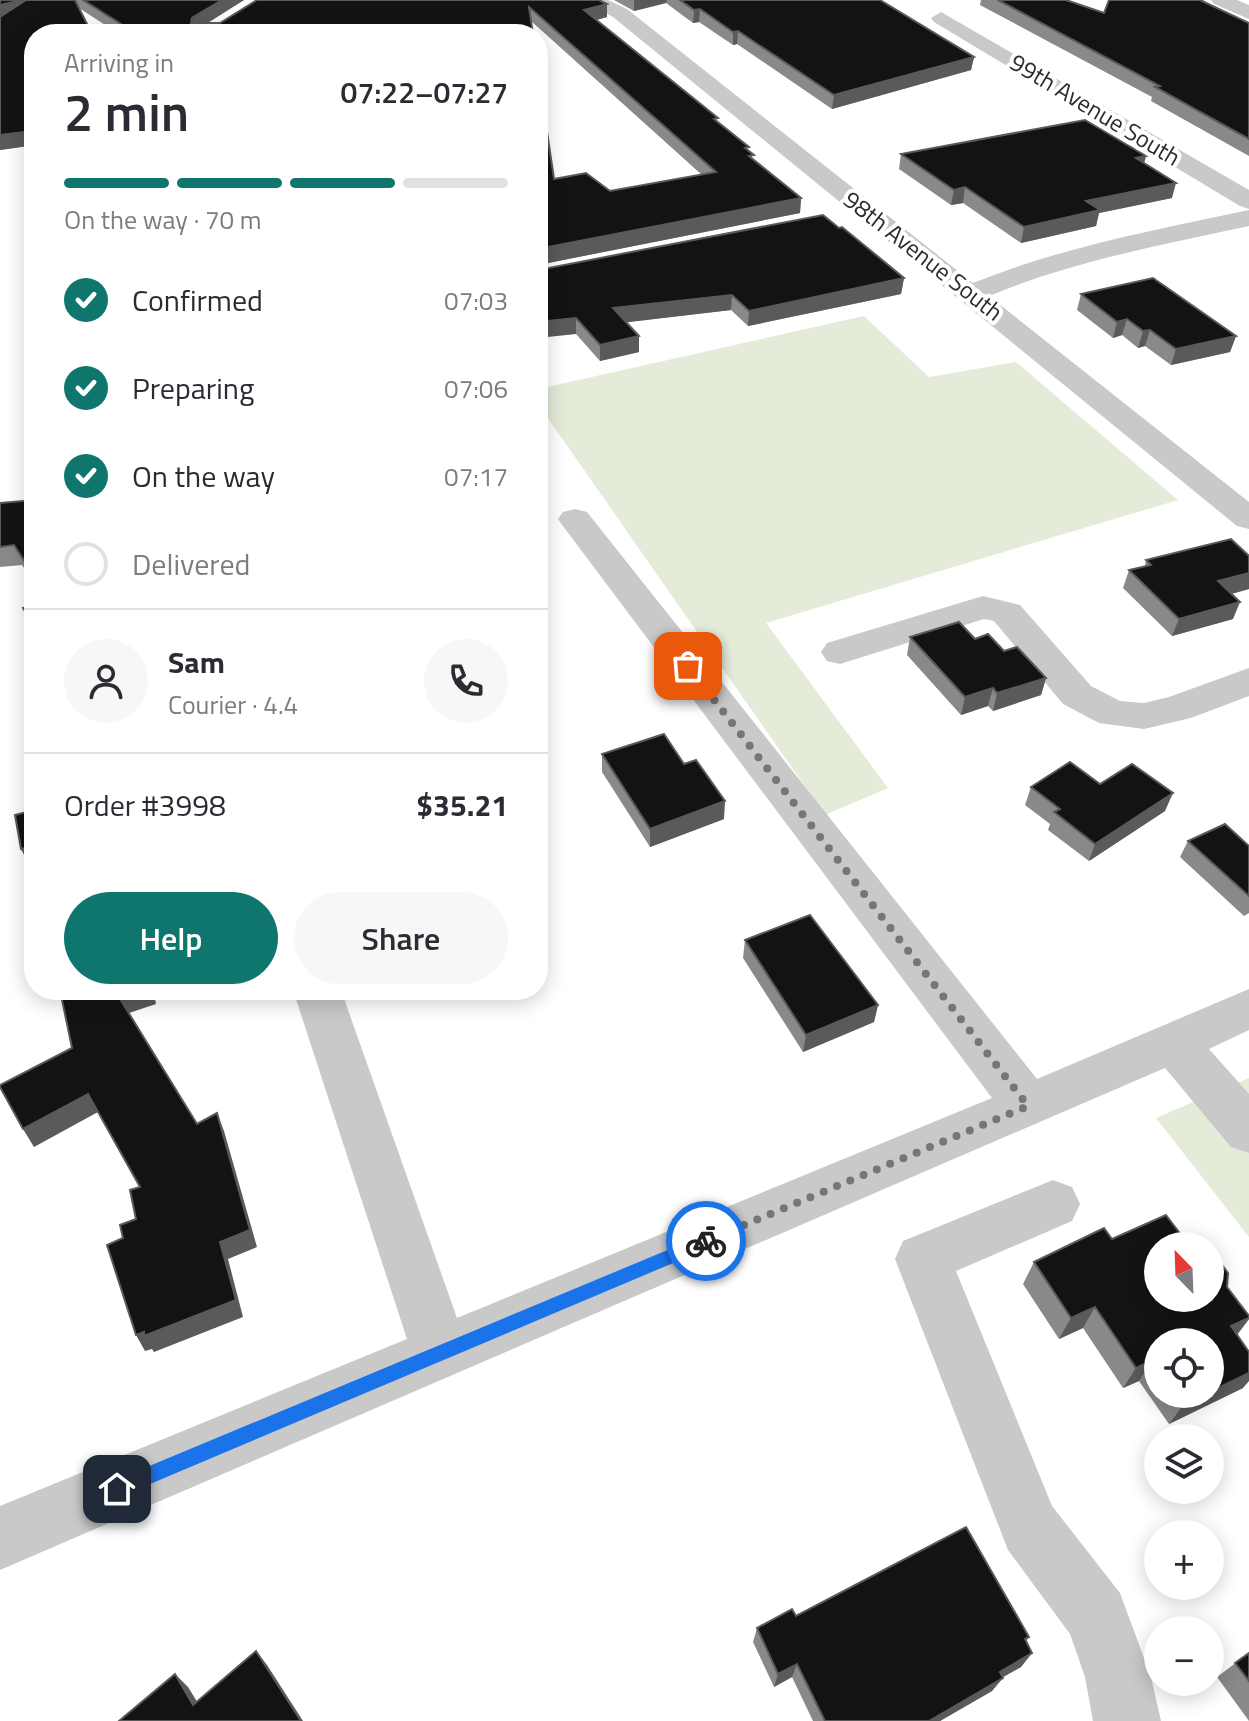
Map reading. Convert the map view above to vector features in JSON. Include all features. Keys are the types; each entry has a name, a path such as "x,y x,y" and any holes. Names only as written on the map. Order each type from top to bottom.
{"street":[{"name":"98th Avenue South","path":"592,0 620,13 1249,519"},
{"path":"1221,0 1249,13"},
{"name":"99th Avenue South","path":"941,18 1249,201"},
{"path":"833,217 864,211"},
{"path":"970,294 1033,268 1249,218"},
{"path":"998,316 1052,272 1131,244"},
{"path":"575,519 1028,1106"},
{"path":"840,652 983,607 1007,613 1077,695 1113,714 1144,716 1177,709 1249,681"},
{"path":"320,1000 440,1353"},
{"path":"0,1538 1028,1106 1249,1009"},
{"path":"1173,1042 1249,1131"},
{"path":"1053,1204 923,1259 1030,1528 1097,1616 1118,1677 1127,1721"}],"green space":[{"path":"864,316 929,377 1016,362 1178,500 766,623 888,788 825,815 548,418 548,387"},
{"path":"1249,1078 1249,1237 1156,1118"}],"building":[{"path":"0,0 22,0 0,5"},
{"path":"26,0 75,0 87,24 24,24 24,132 0,135 0,17"},
{"path":"83,0 222,0 192,18 191,23 220,23 257,0 599,0 607,4 584,10 718,118 714,119 749,147 745,148 754,155 749,156 801,198 548,247 548,138 554,179 586,173 610,191 716,172 529,7 532,24 121,24"},
{"path":"680,0 880,0 974,57 834,95 738,31 733,32 700,9 694,10"},
{"path":"998,0 1066,0 1104,13 1109,0 1200,0 1249,23 1249,139 1155,87 1160,86"},
{"path":"1085,120 1146,156 1136,158 1176,183 1086,201 1100,210 1024,227 965,187 954,190 901,154"},
{"path":"823,215 904,278 749,311 732,295 613,308 639,336 600,345 576,318 548,321 548,268"},
{"path":"1153,278 1236,336 1176,349 1150,330 1143,331 1127,319 1117,322 1081,294"},
{"path":"24,501 24,560 14,545 0,547 0,503"},
{"path":"1231,539 1249,556 1249,573 1218,581 1240,602 1179,619 1129,570 1151,565 1146,560"},
{"path":"959,622 975,639 988,634 1004,651 1017,647 1046,678 997,693 993,688 965,697 910,637"},
{"path":"664,734 684,764 696,760 725,801 650,829 602,754"},
{"path":"1070,762 1100,784 1132,764 1173,793 1095,844 1054,812 1060,809 1031,787"},
{"path":"24,813 24,848 21,849 15,815"},
{"path":"1225,824 1249,846 1249,896 1188,841"},
{"path":"810,915 878,1005 806,1035 745,940"},
{"path":"62,1000 121,1000 197,1124 217,1113 250,1230 220,1242 236,1300 144,1336 144,1332 136,1335 107,1245 123,1238 120,1225 136,1219 130,1190 140,1187 88,1094 23,1129 0,1087 72,1048"},
{"path":"1166,1215 1179,1232 1144,1232 1144,1312 1224,1312 1224,1268 1228,1273 1227,1287 1249,1316 1231,1326 1249,1352 1249,1373 1224,1385 1224,1328 1144,1328 1144,1364 1136,1368 1095,1307 1071,1318 1034,1262 1104,1228 1112,1239"},
{"path":"966,1527 1029,1637 1025,1639 1032,1653 1000,1672 1003,1678 929,1721 825,1721 797,1664 778,1674 757,1628 792,1609 796,1616"},
{"path":"256,1651 301,1721 119,1721 175,1674 193,1705"},
{"path":"1249,1653 1249,1681 1235,1663"}],"way so far":[{"path":"688,666 1028,1106 706,1241"}],"route":[{"path":"117,1489 706,1241"}]}
